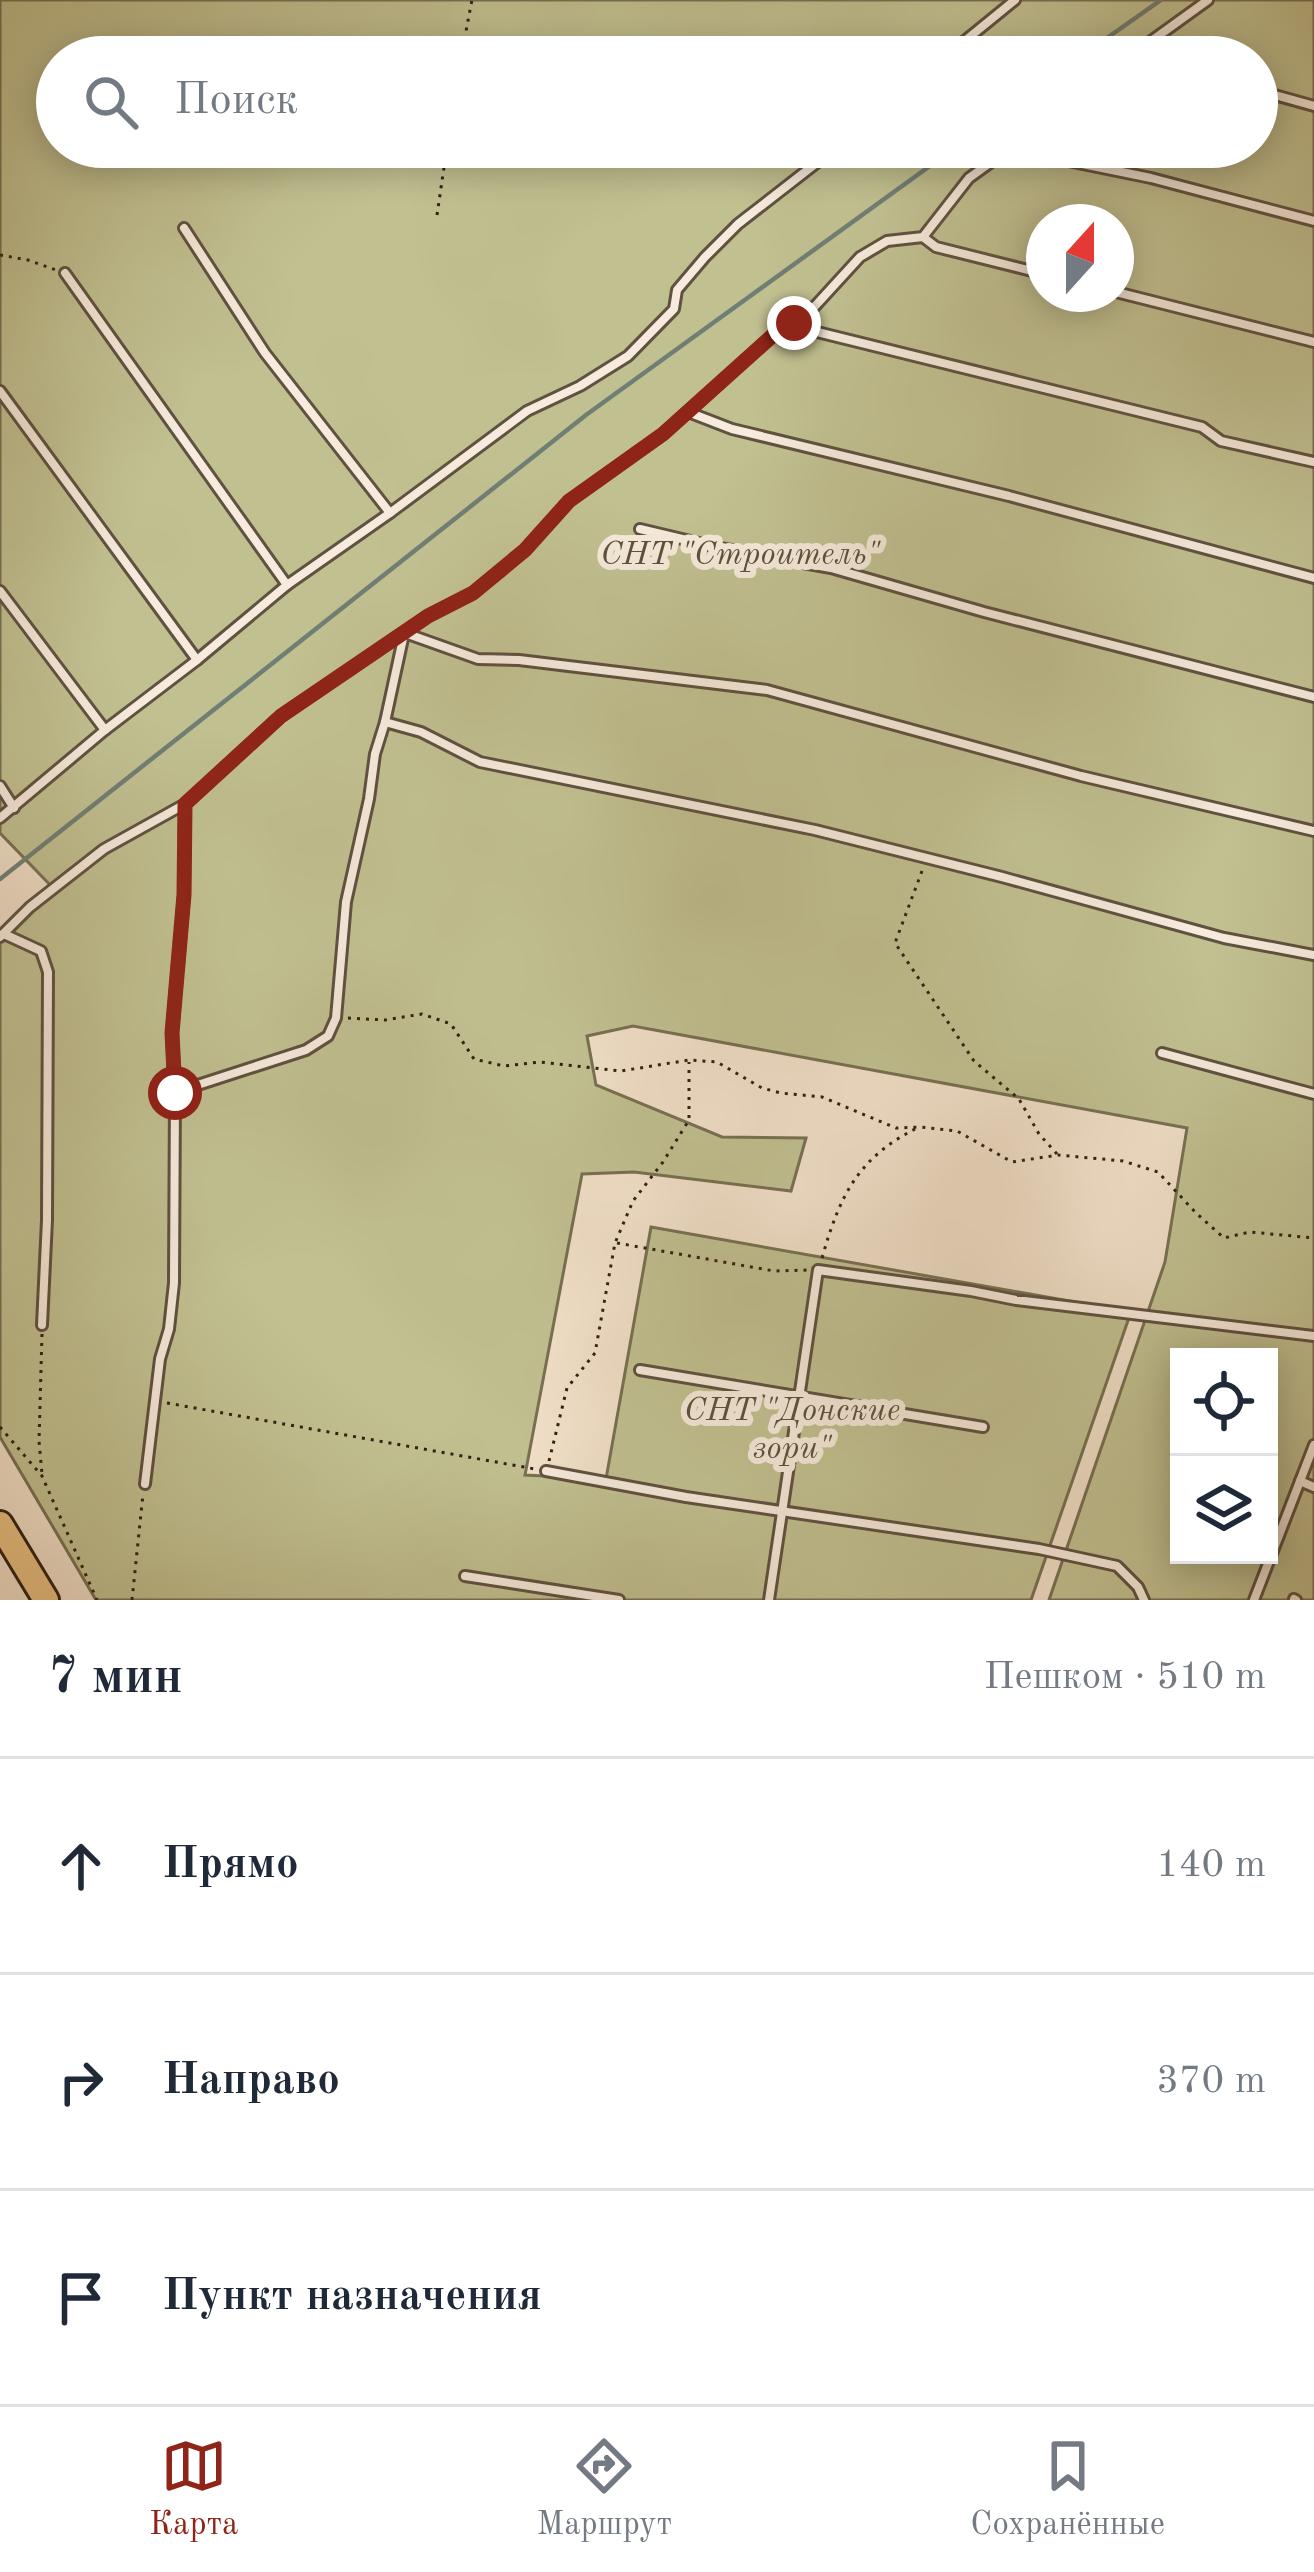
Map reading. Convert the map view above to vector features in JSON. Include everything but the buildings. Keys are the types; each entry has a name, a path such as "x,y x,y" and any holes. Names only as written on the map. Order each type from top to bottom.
{"main road":[{"path":"0,1523 46,1600"}],"lane":[{"path":"971,36 1015,0"},
{"path":"1159,36 1208,0"},
{"path":"1278,96 1314,106"},
{"path":"0,818 287,585 527,411 628,356 674,309 677,290 705,257 738,224 810,168"},
{"path":"42,1324 48,972 41,951 2,936 30,907 104,849 185,804 281,716 428,616 473,593 525,550 569,501 663,434 771,337 806,316 860,256 886,241 923,237 969,178 984,168"},
{"path":"1102,168 1314,221"},
{"path":"184,229 265,353 390,513"},
{"path":"923,237 935,247 1026,270"},
{"path":"65,273 287,585"},
{"path":"1134,297 1314,342"},
{"path":"794,323 1202,427 1221,441 1314,463"},
{"path":"0,391 197,660"},
{"path":"688,412 732,429 928,475 1314,578"},
{"path":"640,529 831,568 1314,698"},
{"path":"0,591 104,730"},
{"path":"175,1093 306,1050 328,1036 336,1018 346,902 405,633"},
{"path":"405,633 478,659 767,690 1081,776 1314,831"},
{"path":"385,722 421,732 480,763 728,810 1225,938 1314,955"},
{"path":"0,786 14,808"},
{"path":"145,1484 174,1283 172,1033 184,895 185,804"},
{"path":"1162,1053 1314,1094"},
{"path":"769,1600 818,1270 1016,1300 1314,1336"},
{"path":"640,1370 983,1426"},
{"path":"1254,1600 1314,1445"},
{"path":"546,1472 1039,1549 1118,1566 1144,1600"},
{"path":"1300,1481 1314,1487"},
{"path":"465,1576 619,1600"}],"path":[{"path":"465,36 472,0"},
{"path":"437,215 444,168"},
{"path":"0,255 65,273"},
{"path":"926,858 895,943 974,1061 1019,1099 1058,1155"},
{"path":"336,1018 385,1020 422,1014 451,1024 474,1059 503,1066 540,1062 621,1071 689,1060 718,1062 762,1088 822,1097 896,1128 957,1132 1012,1162 1058,1155 1123,1161 1157,1172 1224,1238 1250,1232 1314,1238"},
{"path":"154,1400 546,1472 567,1388 595,1353 615,1243 633,1201 689,1120 689,1060"},
{"path":"615,1243 774,1271 818,1270 834,1215 856,1176 887,1142 920,1126"},
{"path":"42,1324 42,1476"},
{"path":"0,1426 42,1476 97,1600"},
{"path":"132,1600 145,1484"}],"green space":[{"name":"СНТ \"Строитель\"","path":"0,0 1314,0 1314,1600 1049,1600 1165,1262 1187,1128 633,1026 587,1036 596,1085 722,1137 806,1138 791,1191 634,1172 582,1174 525,1475 606,1479 651,1227 1131,1312 1031,1600 96,1600 0,1437 0,935 53,888 0,833"}],"waterway":[{"path":"1110,36 1161,0"},
{"path":"0,879 586,415 927,168"}],"route":[{"path":"175,1093 172,1033 184,895 185,804 281,716 428,616 473,593 525,550 569,501 663,434 771,337 794,323"}],"park label":[{"name":"СНТ \"Донские зори\"","path":"792,1427"}]}
